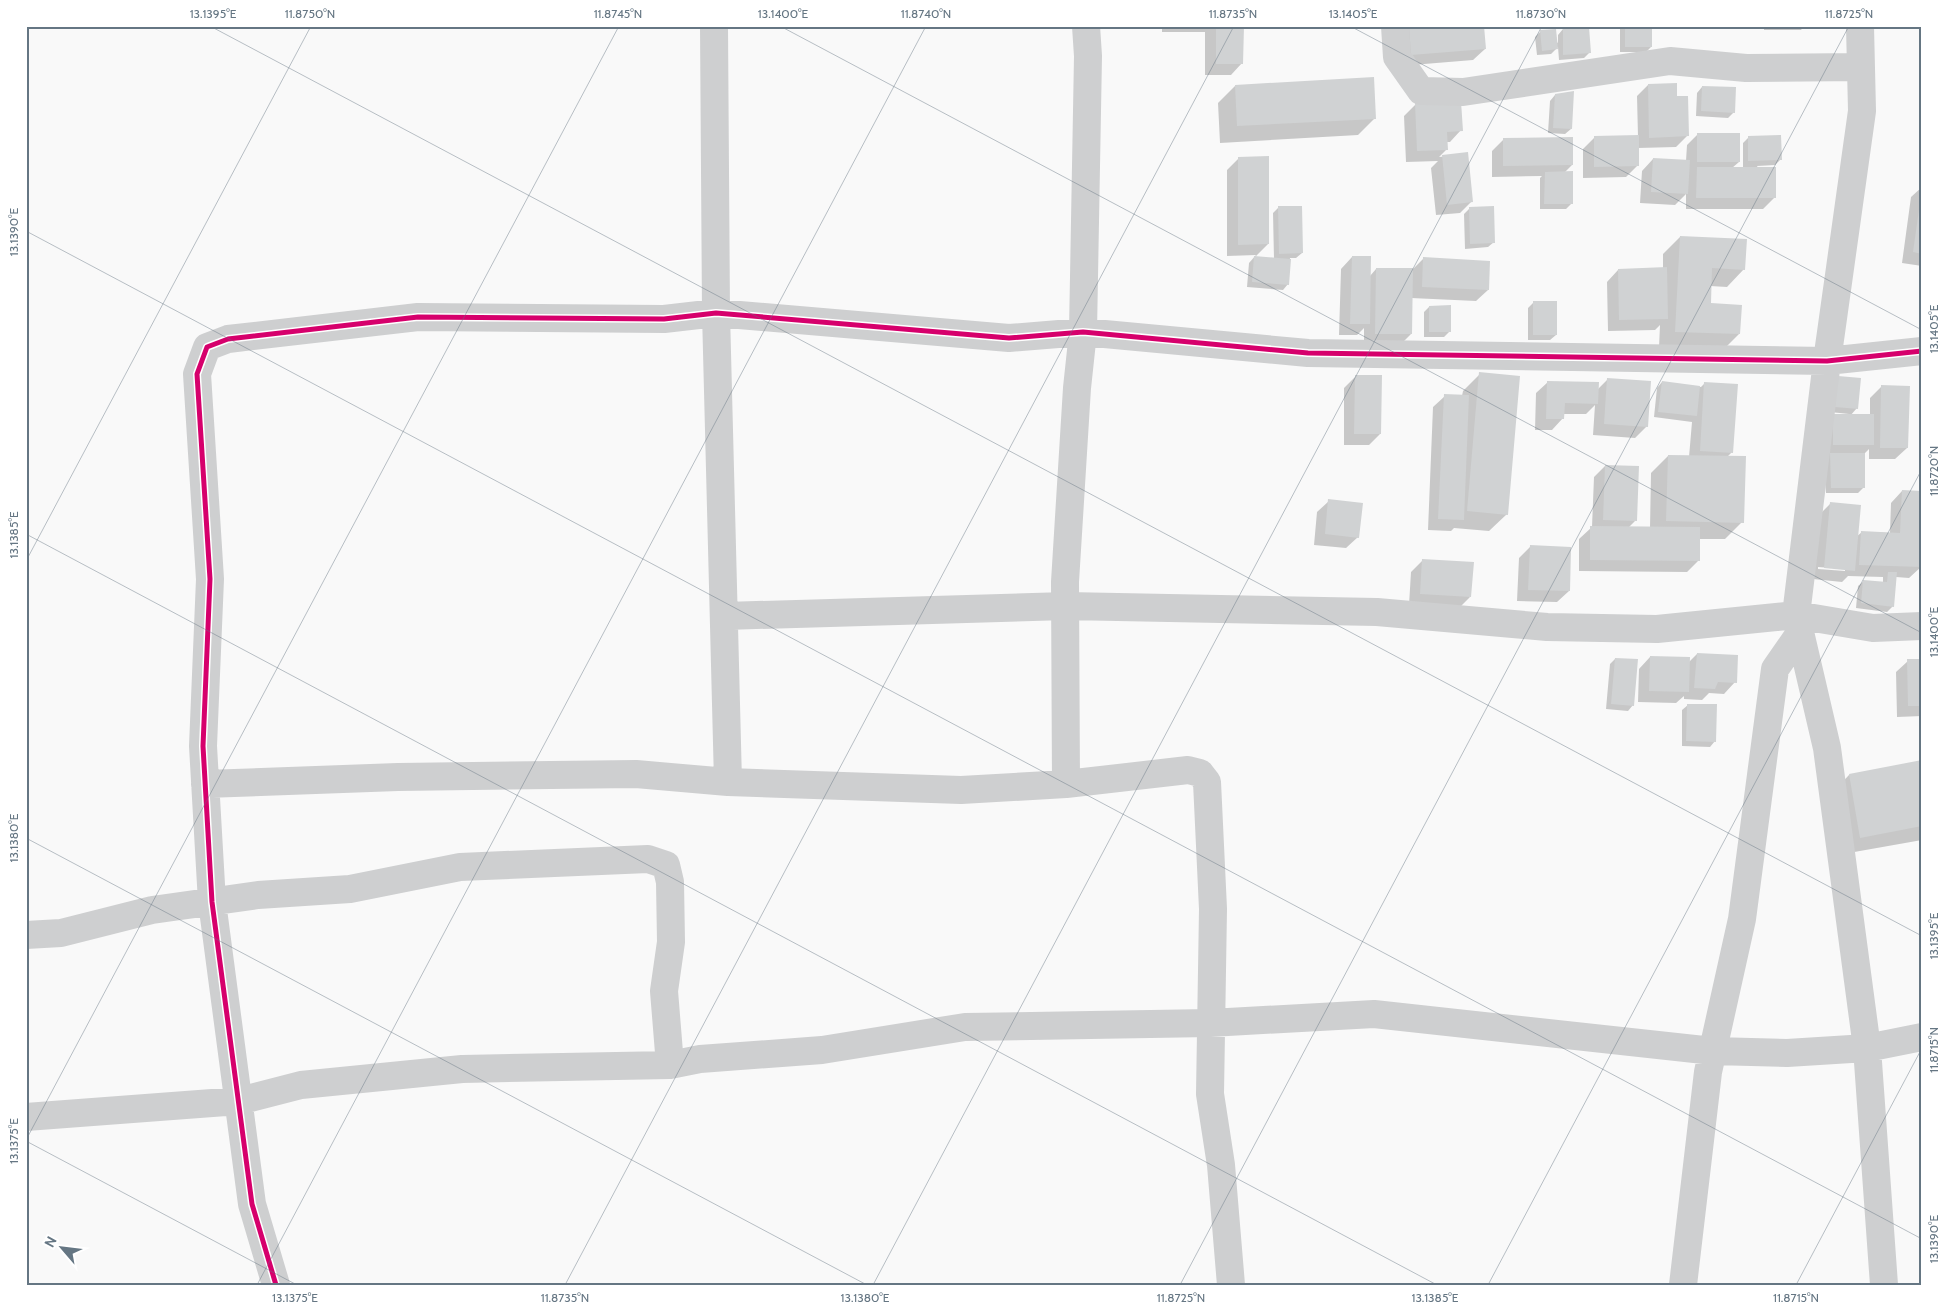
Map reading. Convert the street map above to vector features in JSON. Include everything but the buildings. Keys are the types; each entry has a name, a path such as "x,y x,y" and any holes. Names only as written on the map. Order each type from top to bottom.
{"street":[{"path":"714,26 716,313 728,782"},
{"path":"1066,784 1066,606 1077,388 1083,332 1088,56 1086,26"},
{"path":"1395,26 1397,57 1421,91 1463,92 1670,61 1746,68 1861,67"},
{"path":"1860,26 1862,111 1827,361 1798,624 1827,748 1867,1048 1884,1285"},
{"path":"276,1285 252,1204 212,902 203,746 210,579 197,374 207,347 228,339 418,317 664,318 716,313 1009,338 1083,332 1308,353 1827,361 1922,351"},
{"path":"725,616 1066,606 1376,612 1547,627 1657,630 1798,624 1873,628 1922,626"},
{"path":"1683,1285 1708,1072 1742,919 1775,669 1798,624"},
{"path":"205,784 398,777 636,774 728,782 962,790 1066,784 1188,770 1200,773 1207,782 1213,909 1210,1094 1221,1165 1231,1285"},
{"path":"26,935 61,933 152,910 258,895 350,888 460,867 648,859 666,865 670,882 671,942 664,991 670,1065"},
{"path":"26,1117 239,1101 301,1085 462,1069 670,1065 700,1059 822,1050 965,1027 1210,1023 1374,1014 1713,1051 1787,1053 1867,1048 1922,1037"}],"cycle path":[{"path":"276,1285 252,1204 212,902 203,746 210,579 197,374 207,347 228,339 418,317 664,319 716,313 1009,338 1083,332 1308,353 1827,361 1922,351"}]}
